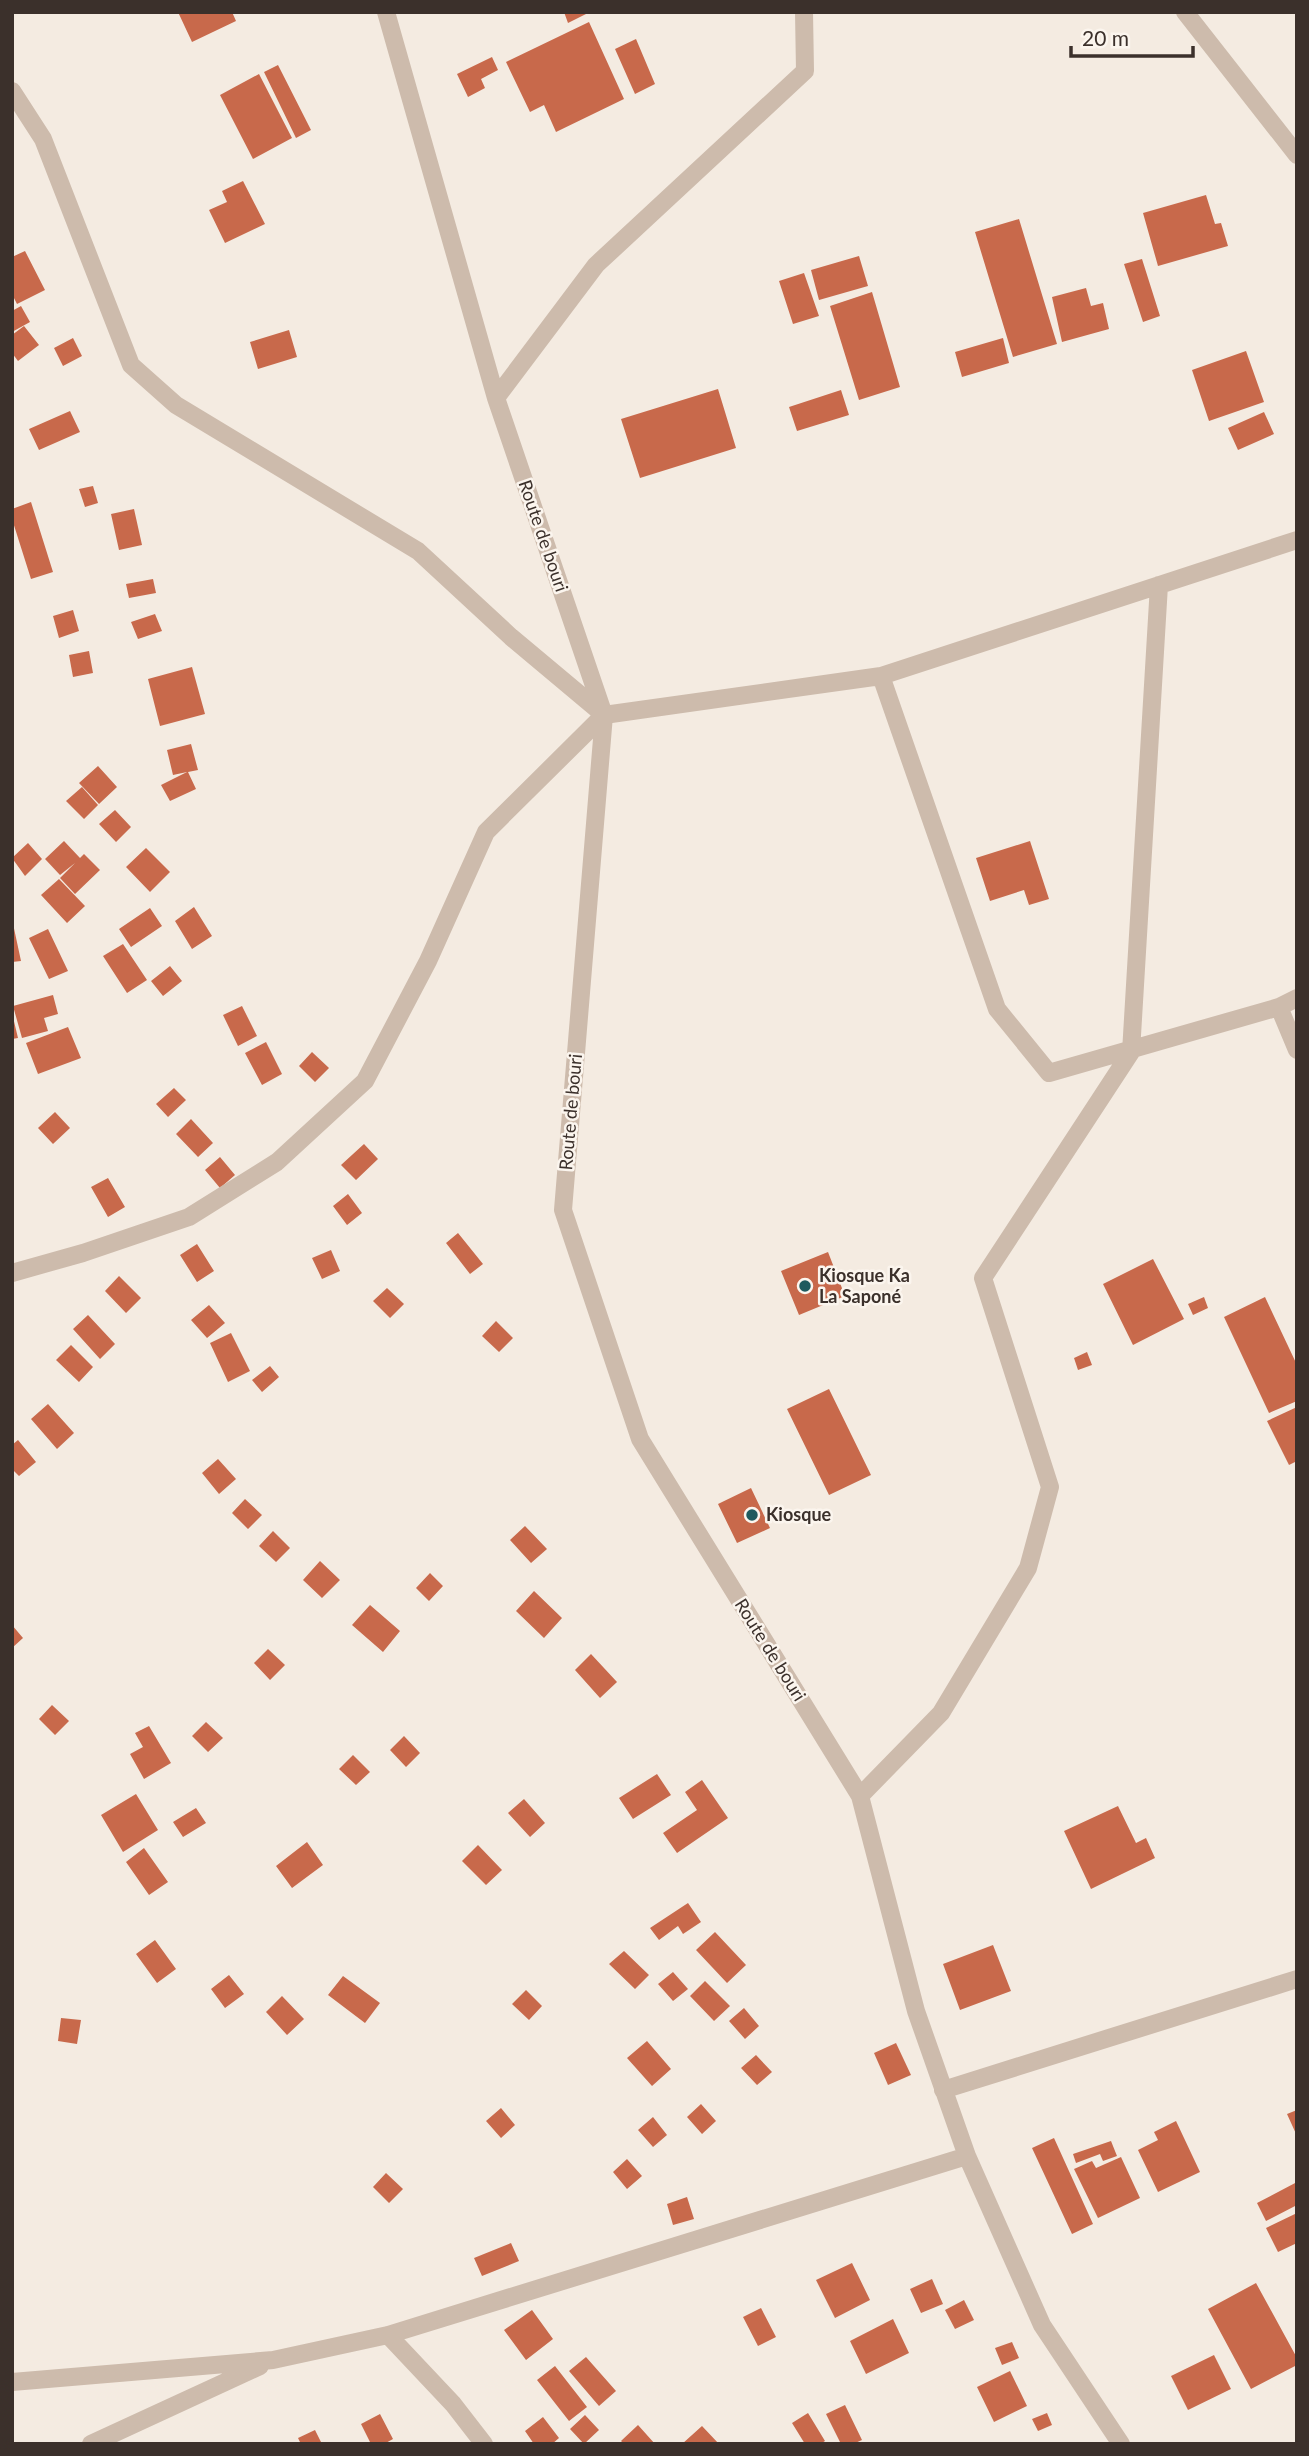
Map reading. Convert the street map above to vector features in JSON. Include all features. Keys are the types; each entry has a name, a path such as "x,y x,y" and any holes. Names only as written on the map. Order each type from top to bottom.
{"street":[{"name":"Route de bouri","path":"386,12 496,398 604,715 563,1210 640,1439 860,1796 916,2011 967,2156 1042,2325 1121,2444"},
{"path":"496,398 596,265 805,71 804,12"},
{"path":"1185,12 1297,155"},
{"path":"12,91 43,139 131,365 176,405 418,551 511,638 604,715"},
{"path":"12,1273 83,1253 189,1217 277,1161 366,1081 428,961 486,832 604,715 881,676 1297,540"},
{"path":"860,1796 941,1713 1028,1568 1050,1487 983,1278 1131,1052 1159,585"},
{"path":"881,676 997,1010 1049,1073 1131,1052 1279,1007 1297,998"},
{"path":"1279,1007 1297,1050"},
{"path":"943,2090 1297,1979"},
{"path":"12,2382 273,2360 387,2335 967,2156"},
{"path":"387,2335 453,2404 484,2444"},
{"path":"91,2444 273,2360"}],"building":[{"path":"178,12 232,12 236,21 192,42"},
{"path":"564,12 590,12 568,23"},
{"path":"589,22 624,99 556,132 544,105 530,112 506,62"},
{"path":"636,39 655,84 635,94 615,49"},
{"path":"492,57 498,70 481,79 485,88 468,97 457,74"},
{"path":"278,65 311,130 296,138 264,72"},
{"path":"259,74 292,138 253,159 220,95"},
{"path":"243,181 265,224 225,243 209,210 227,202 222,191"},
{"path":"1206,195 1215,224 1221,223 1228,246 1158,266 1143,213"},
{"path":"1019,219 1057,344 1013,357 975,232"},
{"path":"25,251 45,290 17,304 12,294 12,257"},
{"path":"859,256 868,286 819,300 811,270"},
{"path":"1142,259 1160,316 1143,322 1124,264"},
{"path":"804,273 819,316 793,324 779,281"},
{"path":"1086,288 1091,306 1103,303 1109,329 1062,342 1052,297"},
{"path":"872,292 900,387 859,400 830,306"},
{"path":"21,306 30,322 12,332 12,311"},
{"path":"24,326 39,345 18,361 12,353 12,335"},
{"path":"289,330 297,357 258,369 250,342"},
{"path":"73,338 82,356 63,366 54,348"},
{"path":"1003,338 1009,363 962,377 955,352"},
{"path":"1246,351 1264,402 1209,421 1192,370"},
{"path":"718,389 736,448 640,478 621,419"},
{"path":"841,390 849,415 797,431 789,407"},
{"path":"70,411 80,432 39,450 29,429"},
{"path":"1264,412 1274,434 1238,450 1228,428"},
{"path":"93,486 98,503 85,507 79,489"},
{"path":"31,502 53,572 31,579 12,519 12,509"},
{"path":"134,509 142,545 119,550 111,514"},
{"path":"153,579 156,593 129,598 126,584"},
{"path":"73,610 79,631 59,638 53,616"},
{"path":"155,614 162,631 138,639 131,622"},
{"path":"89,651 93,673 73,677 69,655"},
{"path":"192,667 205,714 160,726 148,679"},
{"path":"191,744 198,770 188,772 196,789 170,801 161,785 187,772 173,775 167,750"},
{"path":"98,766 117,787 99,804 79,783"},
{"path":"82,787 98,805 84,819 66,801"},
{"path":"115,810 131,827 116,842 99,824"},
{"path":"64,841 80,858 84,854 100,870 75,894 60,878 75,863 60,875 45,859"},
{"path":"1030,841 1049,899 1029,905 1024,890 990,901 976,858"},
{"path":"28,843 42,859 25,876 12,858"},
{"path":"146,848 170,872 150,892 126,867"},
{"path":"59,879 85,906 67,923 41,895"},
{"path":"194,907 212,936 192,949 175,921"},
{"path":"150,908 162,926 131,947 119,929"},
{"path":"12,919 21,961 12,962"},
{"path":"48,929 68,971 49,979 29,938"},
{"path":"123,944 147,980 127,993 103,956"},
{"path":"170,966 182,981 163,996 151,981"},
{"path":"53,995 58,1014 44,1018 48,1031 22,1038 13,1006"},
{"path":"242,1006 257,1036 238,1046 223,1015"},
{"path":"12,1013 18,1038 12,1039"},
{"path":"68,1027 81,1058 38,1074 26,1043"},
{"path":"266,1042 282,1074 262,1085 245,1053"},
{"path":"312,1052 329,1068 315,1082 299,1066"},
{"path":"174,1088 186,1100 168,1117 156,1104"},
{"path":"55,1112 70,1128 53,1144 38,1128"},
{"path":"191,1119 213,1143 198,1157 176,1134"},
{"path":"364,1144 378,1159 356,1180 341,1165"},
{"path":"220,1157 235,1175 220,1188 205,1170"},
{"path":"108,1178 125,1207 108,1217 91,1187"},
{"path":"348,1194 362,1213 347,1225 333,1206"},
{"path":"458,1233 483,1264 470,1274 446,1243"},
{"path":"197,1244 214,1271 197,1282 180,1255"},
{"path":"331,1250 340,1271 322,1279 312,1258"},
{"path":"828,1252 845,1296 799,1315 781,1271"},
{"path":"1153,1259 1184,1319 1133,1345 1103,1284"},
{"path":"119,1276 141,1298 126,1313 105,1291"},
{"path":"387,1288 404,1304 390,1318 373,1301"},
{"path":"1204,1297 1208,1308 1193,1315 1188,1304"},
{"path":"1265,1297 1297,1365 1297,1401 1269,1413 1224,1317"},
{"path":"209,1305 225,1323 207,1338 191,1320"},
{"path":"88,1315 115,1344 100,1359 73,1329"},
{"path":"496,1321 513,1338 499,1352 482,1336"},
{"path":"231,1333 250,1371 228,1382 210,1343"},
{"path":"71,1345 93,1367 79,1382 56,1360"},
{"path":"1087,1352 1092,1365 1078,1370 1074,1358"},
{"path":"270,1366 279,1377 262,1392 252,1380"},
{"path":"829,1389 871,1475 829,1495 787,1409"},
{"path":"48,1404 74,1433 57,1449 31,1419"},
{"path":"1297,1407 1297,1461 1289,1465 1267,1421"},
{"path":"18,1440 36,1462 19,1476 12,1469 12,1445"},
{"path":"218,1459 236,1479 219,1494 202,1473"},
{"path":"751,1488 770,1528 737,1543 718,1504"},
{"path":"245,1499 262,1515 248,1529 232,1513"},
{"path":"525,1526 547,1549 531,1563 510,1540"},
{"path":"273,1531 290,1548 276,1562 259,1546"},
{"path":"320,1561 340,1580 322,1598 303,1580"},
{"path":"430,1573 443,1586 429,1601 416,1588"},
{"path":"534,1591 562,1618 544,1638 516,1611"},
{"path":"370,1605 400,1631 383,1652 352,1625"},
{"path":"12,1625 23,1638 12,1648"},
{"path":"268,1649 285,1665 270,1680 254,1663"},
{"path":"591,1654 617,1682 600,1698 575,1670"},
{"path":"52,1705 69,1721 55,1735 39,1719"},
{"path":"206,1722 223,1738 208,1752 192,1736"},
{"path":"149,1726 171,1763 144,1779 130,1754 143,1747 135,1733"},
{"path":"404,1736 420,1753 406,1767 390,1750"},
{"path":"353,1755 370,1772 356,1785 339,1769"},
{"path":"657,1774 671,1795 633,1819 619,1798"},
{"path":"702,1780 728,1818 677,1853 663,1833 697,1810 685,1792"},
{"path":"136,1794 158,1830 123,1852 101,1815"},
{"path":"524,1799 545,1823 530,1837 508,1813"},
{"path":"1118,1806 1136,1843 1146,1838 1155,1858 1091,1889 1064,1831"},
{"path":"196,1808 206,1823 183,1837 173,1822"},
{"path":"307,1842 323,1865 292,1888 276,1866"},
{"path":"478,1845 502,1870 486,1885 462,1861"},
{"path":"144,1848 168,1882 149,1895 126,1862"},
{"path":"688,1903 701,1922 683,1934 678,1926 659,1940 650,1928"},
{"path":"715,1932 746,1965 727,1983 696,1950"},
{"path":"155,1940 176,1969 157,1983 136,1954"},
{"path":"993,1945 1011,1991 960,2010 943,1964"},
{"path":"624,1951 649,1975 635,1989 609,1964"},
{"path":"673,1972 688,1989 673,2001 658,1984"},
{"path":"229,1975 244,1994 225,2008 211,1989"},
{"path":"343,1976 380,2003 365,2023 328,1995"},
{"path":"705,1981 730,2006 714,2021 690,1996"},
{"path":"526,1990 542,2006 529,2020 512,2004"},
{"path":"282,1996 304,2019 287,2035 266,2012"},
{"path":"744,2008 759,2026 745,2039 729,2021"},
{"path":"61,2018 81,2020 77,2044 58,2041"},
{"path":"647,2041 671,2069 652,2086 627,2058"},
{"path":"896,2043 911,2075 888,2085 874,2053"},
{"path":"756,2055 772,2072 757,2085 741,2068"},
{"path":"701,2104 716,2121 702,2134 687,2117"},
{"path":"501,2108 515,2125 501,2138 486,2121"},
{"path":"1297,2110 1297,2136 1287,2114"},
{"path":"653,2117 667,2135 653,2147 638,2130"},
{"path":"1176,2121 1200,2172 1158,2192 1138,2150 1158,2140 1154,2132"},
{"path":"1054,2138 1093,2224 1072,2234 1032,2148"},
{"path":"1111,2141 1117,2156 1103,2161 1100,2154 1076,2163 1073,2154"},
{"path":"1121,2157 1140,2198 1098,2218 1074,2169 1092,2161 1096,2168"},
{"path":"627,2159 642,2176 627,2189 613,2172"},
{"path":"386,2173 403,2189 389,2203 373,2187"},
{"path":"1297,2182 1297,2205 1266,2221 1257,2203"},
{"path":"687,2197 694,2219 673,2225 667,2204"},
{"path":"1297,2213 1297,2243 1278,2252 1266,2228"},
{"path":"511,2243 519,2261 482,2276 474,2258"},
{"path":"852,2263 870,2300 835,2318 816,2280"},
{"path":"932,2279 943,2304 921,2313 910,2289"},
{"path":"1256,2283 1297,2358 1297,2365 1251,2389 1208,2309"},
{"path":"964,2300 974,2320 955,2329 945,2310"},
{"path":"761,2308 776,2337 758,2346 743,2317"},
{"path":"532,2310 553,2339 526,2360 504,2330"},
{"path":"893,2319 909,2353 866,2374 850,2341"},
{"path":"1012,2342 1019,2358 1002,2365 995,2348"},
{"path":"1214,2355 1231,2389 1188,2410 1171,2376"},
{"path":"586,2357 616,2391 599,2406 569,2371"},
{"path":"555,2366 587,2407 569,2421 537,2380"},
{"path":"1010,2371 1027,2406 994,2422 977,2387"},
{"path":"845,2405 862,2440 853,2444 841,2444 826,2414"},
{"path":"808,2413 825,2441 820,2444 805,2444 792,2423"},
{"path":"1047,2413 1052,2425 1038,2431 1032,2419"},
{"path":"380,2414 393,2439 384,2444 371,2444 361,2424"},
{"path":"585,2415 599,2430 584,2444 570,2429"},
{"path":"543,2417 559,2438 552,2444 534,2444 525,2431"},
{"path":"638,2425 655,2444 624,2444 621,2441"},
{"path":"702,2426 719,2444 682,2444"},
{"path":"315,2430 322,2444 301,2444 298,2438"}],"place":[{"name":"Kiosque Ka La Saponé","path":"805,1286"},
{"name":"Kiosque","path":"752,1515"}]}
